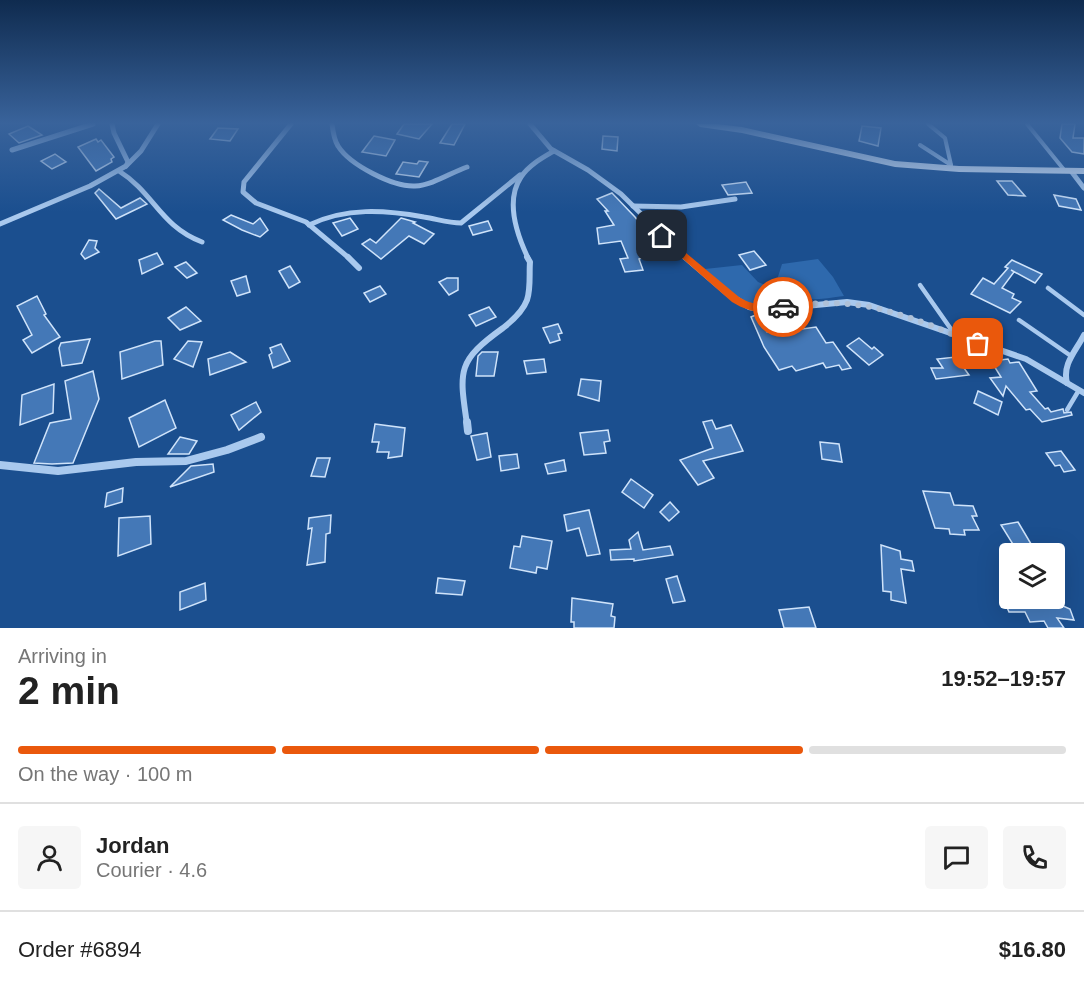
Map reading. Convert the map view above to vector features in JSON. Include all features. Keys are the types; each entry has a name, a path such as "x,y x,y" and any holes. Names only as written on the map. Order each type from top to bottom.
{"main road":[{"path":"847,153 895,164 1084,171"}],"street":[{"path":"124,153 126,166"},
{"path":"0,224 119,171 139,153"},
{"path":"267,153 242,188 243,194 255,202 297,217 338,246 359,267"},
{"path":"345,153 362,166 395,183 409,186 425,184 467,166"},
{"path":"309,225 328,215 350,211 409,215 461,223 466,221 489,198 550,153"},
{"path":"558,153 595,175 633,206 686,258 728,294 749,307 764,310 815,304 858,304 931,325 960,338 1026,359 1082,392"},
{"path":"119,171 141,186 180,233 202,242"},
{"path":"1068,171 1084,188"},
{"path":"468,431 462,377 470,355 478,346 503,329 527,300 530,262 518,236 514,218 515,193 522,174"},
{"path":"633,206 681,207 735,199"},
{"path":"1068,383 1065,368 1084,335"},
{"path":"0,465 58,471 117,463 186,461 227,450 261,437"}],"lane":[{"path":"933,153 955,167"},
{"path":"950,153 955,167"},
{"path":"1053,153 1068,171"},
{"path":"920,285 933,300 949,328 960,338"},
{"path":"1048,288 1084,315"},
{"path":"1019,320 1071,356"},
{"path":"1067,410 1082,392"}],"shaded area":[{"path":"818,259 833,277 844,296 825,299 797,298 782,289 777,280 782,264"},
{"path":"742,265 758,282 783,292 789,301 749,305 726,289 705,269"}],"building":[{"path":"83,153 111,153 114,157 111,159 112,162 96,171"},
{"path":"370,153 388,153 386,156"},
{"path":"55,154 66,162 52,169 41,161"},
{"path":"419,161 428,162 419,177 396,174 403,162 417,164"},
{"path":"997,181 1012,181 1025,196 1008,195"},
{"path":"746,182 752,193 728,195 722,185"},
{"path":"99,189 121,208 140,198 147,204 116,219 95,193"},
{"path":"612,193 655,243 652,244 657,252 639,259 643,270 625,272 620,259 628,258 621,241 599,244 597,228 614,225 605,211 608,211 597,199"},
{"path":"1054,195 1076,199 1081,210 1059,206"},
{"path":"231,215 253,224 260,218 268,230 260,237 242,230 223,220"},
{"path":"350,218 358,229 342,236 333,223"},
{"path":"401,218 415,222 413,223 434,234 424,244 409,236 381,259 362,244 370,239 376,243"},
{"path":"488,221 492,230 473,235 469,226"},
{"path":"89,240 97,241 95,248 99,252 85,259 81,254"},
{"path":"754,251 766,265 750,270 739,255"},
{"path":"157,253 163,264 142,274 139,260"},
{"path":"1012,260 1042,274 1035,283 1011,270 1014,272 1002,288 1014,294 1012,298 1021,302 1010,313 971,294 983,278 994,284"},
{"path":"186,262 197,273 187,278 175,267"},
{"path":"290,266 300,282 289,288 279,271"},
{"path":"246,276 250,292 237,296 231,281"},
{"path":"447,278 458,278 458,290 449,295 439,282"},
{"path":"380,286 386,294 370,302 364,293"},
{"path":"37,296 46,314 44,315 60,337 32,353 23,340 32,335 17,306"},
{"path":"186,307 201,321 180,330 168,318"},
{"path":"489,307 496,317 476,326 469,315"},
{"path":"758,314 767,332 792,326 795,330 816,327 826,343 833,342 851,368 842,370 839,365 826,368 823,363 796,371 792,366 779,370 764,347 751,317"},
{"path":"558,324 562,333 558,334 560,340 550,343 543,328"},
{"path":"859,338 883,355 869,365 847,346"},
{"path":"90,339 82,363 62,366 59,348 61,343"},
{"path":"161,341 163,365 122,379 120,352"},
{"path":"188,341 202,342 193,367 174,359"},
{"path":"281,344 290,361 273,368 269,355 272,353 270,348"},
{"path":"230,352 246,362 210,375 208,359"},
{"path":"482,352 498,352 494,376 476,376 478,356"},
{"path":"956,357 969,375 936,379 931,368 943,368 937,359"},
{"path":"544,359 546,372 527,374 524,361"},
{"path":"1008,359 1010,363 1019,362 1037,391 1030,392 1045,409 1048,408 1051,412 1063,409 1064,413 1071,412 1072,415 1042,422 1030,409 1026,410 1006,386 1003,396 990,378 1001,377 991,361"},
{"path":"93,371 99,399 73,463 34,463 50,423 71,419 65,381"},
{"path":"581,379 601,381 599,401 578,395"},
{"path":"54,384 53,413 20,425 22,395"},
{"path":"978,391 1002,402 998,415 974,403"},
{"path":"165,400 176,428 139,447 129,418"},
{"path":"256,402 261,412 239,430 231,415"},
{"path":"712,420 716,429 731,425 743,451 703,461 714,478 698,485 680,460 713,448 703,422"},
{"path":"375,424 405,428 402,456 388,458 389,452 377,452 379,442 372,442"},
{"path":"608,430 610,441 604,442 606,453 584,455 580,433"},
{"path":"487,433 491,457 477,460 471,436"},
{"path":"180,437 197,441 189,454 168,454"},
{"path":"820,442 839,444 842,462 822,459"},
{"path":"1061,451 1075,470 1064,472 1060,465 1055,466 1046,453"},
{"path":"517,454 519,468 501,471 499,456"},
{"path":"317,458 330,458 325,477 311,476"},
{"path":"564,460 566,471 548,474 545,464"},
{"path":"213,464 214,472 170,487 191,466"},
{"path":"631,479 653,495 644,508 622,492"},
{"path":"123,488 122,502 105,507 107,493"},
{"path":"923,491 950,493 954,505 973,506 977,516 972,516 979,530 964,530 965,535 950,534 949,529 935,528"},
{"path":"670,502 679,512 669,521 660,512"},
{"path":"589,510 600,554 587,556 579,528 567,531 564,515"},
{"path":"331,515 330,533 326,534 325,562 307,565 312,528 308,529 309,518"},
{"path":"150,516 151,544 118,556 119,518"},
{"path":"1018,522 1030,543 1012,543 1001,525"},
{"path":"638,532 643,550 670,546 673,555 634,561 634,559 611,560 610,550 631,549 629,540"},
{"path":"522,536 552,541 547,569 537,567 536,573 510,568 514,546 520,547"},
{"path":"881,545 900,551 901,559 912,561 914,571 901,569 906,603 891,600 891,592 883,591"},
{"path":"677,576 685,601 673,603 666,579"},
{"path":"438,578 465,581 462,595 436,593"},
{"path":"205,583 206,600 180,610 180,592"},
{"path":"572,598 613,604 611,616 615,617 614,628 574,628 574,622 571,622"},
{"path":"809,607 816,628 784,628 779,610"},
{"path":"1065,607 1070,609 1074,620 1057,618 1064,628 1048,628 1044,621 1030,622 1025,612 1009,612 1008,609 1065,609"}],"way so far":[{"path":"783,307 847,302 869,305 931,325 978,344"}],"route":[{"path":"662,236 735,299 749,307 764,310 783,307"}]}
